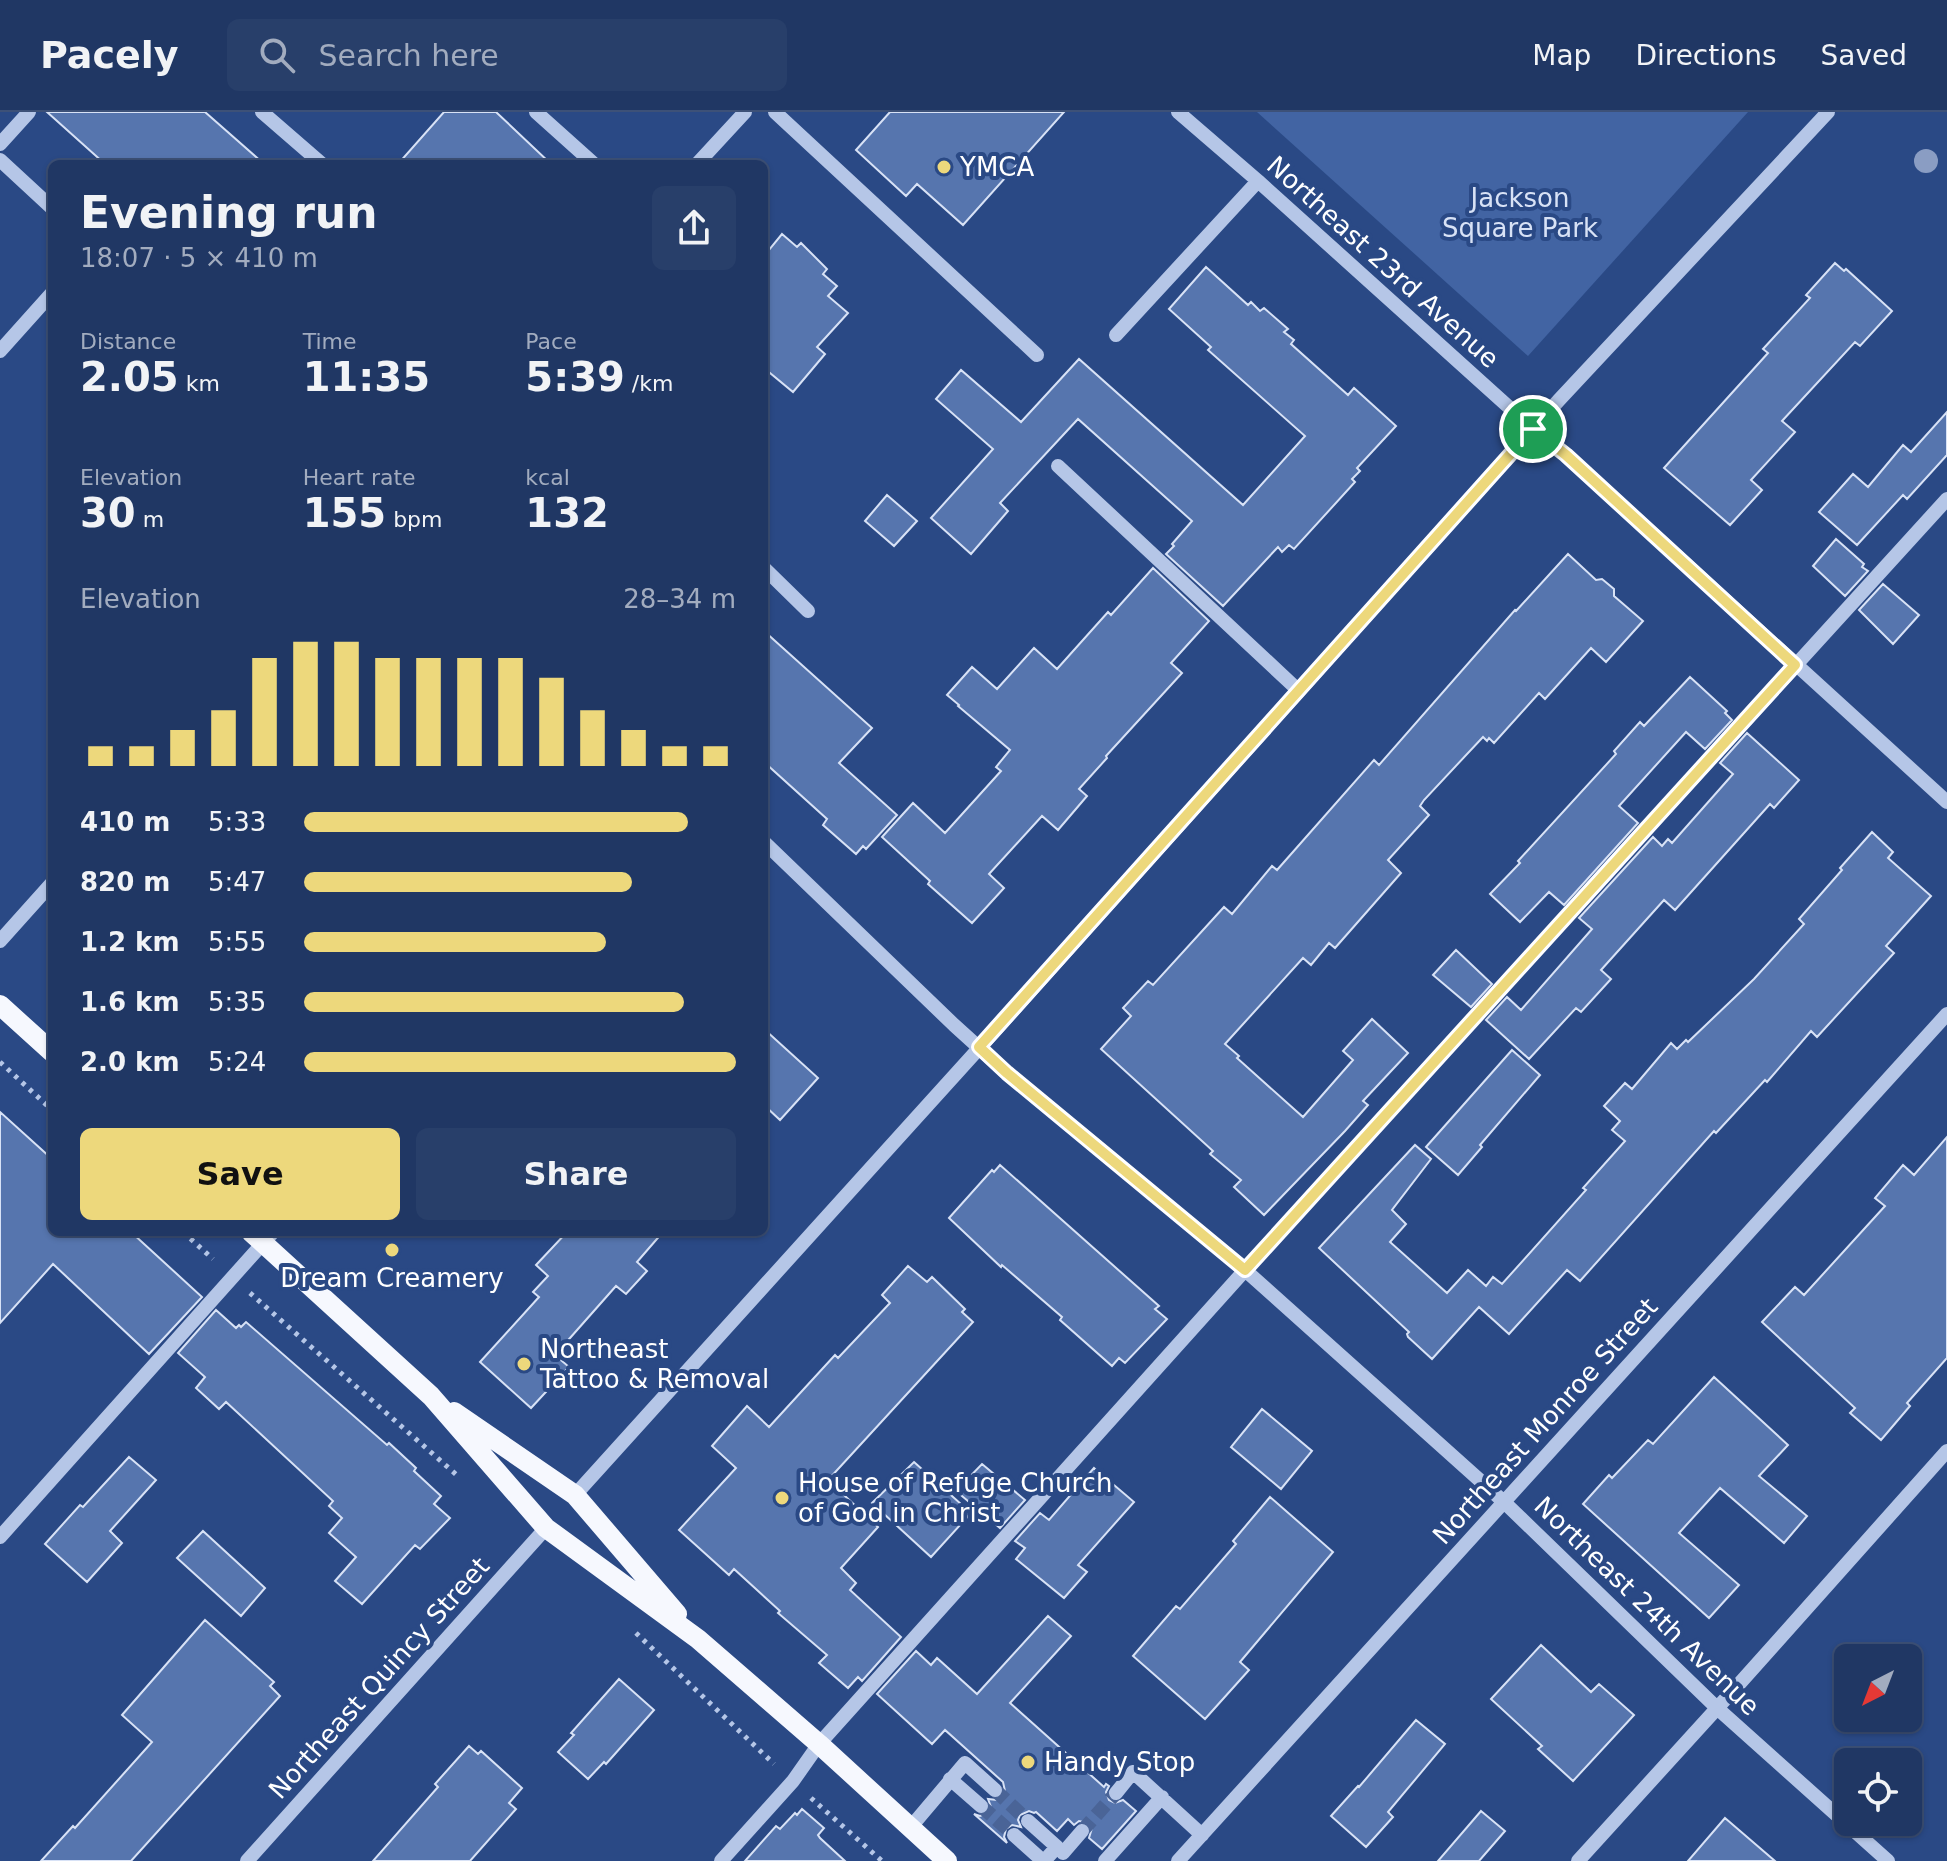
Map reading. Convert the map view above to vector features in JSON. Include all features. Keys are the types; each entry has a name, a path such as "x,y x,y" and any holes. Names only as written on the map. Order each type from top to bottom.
{"main road":[{"path":"0,1005 48,1048"},
{"path":"262,1236 431,1396 546,1528 698,1639 947,1861"},
{"path":"431,1396 575,1495 698,1639"}],"street":[{"path":"0,144 29,112"},
{"path":"262,112 317,160"},
{"path":"536,112 590,160"},
{"path":"701,160 745,112"},
{"path":"775,112 1037,355"},
{"name":"Northeast 23rd Avenue","path":"1178,112 1566,455 1947,802"},
{"path":"575,1495 1533,429 1828,112"},
{"path":"0,160 48,204"},
{"path":"1116,335 1258,181"},
{"path":"0,351 48,297"},
{"path":"1058,466 1299,691"},
{"path":"721,1861 793,1781 819,1744 1245,1270 1947,499"},
{"path":"768,572 808,611"},
{"name":"Northeast 24th Avenue","path":"768,846 1007,1073 1245,1270 1504,1502 1717,1708 1888,1861"},
{"path":"0,941 48,887"},
{"name":"Northeast Monroe Street","path":"1178,1861 1947,1014"},
{"path":"0,1537 232,1278 262,1236"},
{"path":"1578,1861 1947,1451"},
{"name":"Northeast Quincy Street","path":"247,1861 546,1528"},
{"path":"910,1828 965,1763 995,1790"},
{"path":"1116,1793 1133,1772 1202,1835"},
{"path":"950,1779 981,1806"},
{"path":"1105,1861 1162,1797"},
{"path":"1028,1821 1064,1853"},
{"path":"1014,1835 1043,1861 1064,1853 1082,1831"}],"path":[{"path":"0,1062 48,1106"},
{"path":"187,1236 466,1483"},
{"path":"636,1633 882,1861"}],"green space":[{"name":"Jackson Square Park","path":"1257,112 1748,112 1528,356"}],"building":[{"path":"47,112 205,112 259,160 101,160"},
{"path":"444,112 496,112 547,160 402,160"},
{"name":"YMCA","path":"890,112 1064,112 963,225 917,184 906,196 856,150"},
{"path":"782,234 797,247 801,243 827,269 823,274 837,286 828,296 848,313 817,347 825,354 793,392 768,371 768,251"},
{"path":"1835,263 1844,271 1846,269 1892,311 1860,346 1855,342 1782,421 1795,432 1751,480 1762,490 1730,525 1664,468 1768,353 1763,349 1810,298 1806,295"},
{"path":"1206,267 1248,305 1251,302 1260,311 1264,308 1288,329 1284,332 1294,340 1291,344 1348,395 1354,388 1396,426 1357,468 1360,471 1352,479 1355,482 1294,549 1289,545 1282,552 1278,547 1223,606 1166,554 1192,521 1078,419 1000,503 1008,511 971,554 931,518 993,449 936,399 961,370 1021,422 1079,359 1243,505 1305,436 1208,350 1211,347 1169,309"},
{"path":"1947,412 1947,455 1907,499 1903,495 1857,545 1819,512 1853,474 1868,487 1903,445 1911,452"},
{"path":"887,495 917,521 894,546 865,521"},
{"path":"1836,539 1868,571 1845,596 1813,566"},
{"path":"1568,554 1596,580 1602,579 1614,589 1614,596 1643,621 1606,662 1591,648 1545,699 1539,693 1494,743 1483,737 1420,806 1429,815 1388,860 1401,873 1335,948 1329,943 1311,965 1303,958 1225,1044 1303,1117 1353,1060 1343,1051 1372,1019 1408,1053 1363,1101 1368,1105 1345,1131 1264,1215 1234,1187 1241,1180 1210,1154 1213,1151 1101,1049 1131,1016 1123,1008 1148,981 1153,985 1224,907 1232,914 1272,866 1277,870 1374,760 1379,765"},
{"path":"1153,568 1209,621 1171,663 1182,673 1079,789 1087,796 1058,830 1042,816 989,874 1004,888 972,923 882,837 913,803 945,833 1001,771 996,767 1010,750 947,695 972,667 997,689 1034,648 1057,669"},
{"path":"1883,584 1919,615 1893,644 1859,610"},
{"path":"768,635 872,728 839,763 897,815 866,849 863,846 856,854 823,825 827,819 768,766"},
{"path":"1690,677 1727,711 1725,713 1732,720 1705,749 1686,732 1619,806 1638,823 1564,905 1549,892 1520,922 1490,894 1616,754 1614,751 1640,722 1644,726"},
{"path":"1747,733 1799,780 1774,808 1770,804 1675,910 1664,900 1601,970 1611,979 1581,1012 1576,1008 1529,1059 1486,1020 1507,997 1521,1010 1592,929 1579,918 1653,837 1662,846 1668,839 1672,843 1733,774 1720,763"},
{"path":"1872,832 1893,852 1888,858 1931,896 1886,946 1894,953 1817,1037 1811,1031 1767,1082 1765,1080 1716,1133 1714,1131 1580,1281 1567,1270 1509,1334 1479,1307 1432,1359 1408,1337 1409,1332 1319,1248 1415,1145 1431,1159 1392,1210 1406,1224 1390,1242 1447,1293 1468,1270 1486,1286 1493,1277 1502,1284 1625,1141 1612,1130 1620,1121 1604,1106 1625,1083 1632,1089 1671,1043 1677,1049 1686,1040 1688,1042 1754,979 1804,924 1799,919"},
{"path":"1456,950 1492,984 1471,1007 1433,975"},
{"path":"768,1033 818,1078 780,1120 768,1109"},
{"path":"1512,1050 1540,1075 1458,1175 1426,1147"},
{"path":"0,1112 48,1155 48,1236 135,1236 202,1297 149,1354 53,1264 0,1323"},
{"path":"1947,1137 1947,1358 1907,1403 1910,1406 1881,1440 1850,1413 1855,1408 1762,1322 1795,1287 1804,1295 1885,1206 1875,1198 1903,1165 1914,1175"},
{"path":"1000,1165 1159,1306 1155,1309 1167,1319 1125,1363 1119,1358 1112,1366 1060,1320 1062,1317 1001,1267 949,1218"},
{"path":"563,1236 660,1236 637,1262 647,1271 626,1294 616,1286 555,1355 569,1367 531,1408 480,1362 539,1297 533,1292 548,1276 536,1265"},
{"path":"908,1266 927,1282 932,1277 965,1309 962,1312 973,1322 828,1480 878,1527 841,1568 856,1583 850,1590 901,1637 862,1681 858,1677 848,1688 819,1663 827,1655 778,1613 780,1611 734,1569 729,1575 679,1530 736,1468 712,1446 747,1406 769,1427 835,1355 838,1358 890,1303 882,1295"},
{"path":"216,1310 236,1328 246,1322 387,1445 389,1443 441,1496 434,1504 450,1518 420,1549 415,1545 362,1604 335,1581 356,1557 329,1533 342,1518 329,1506 333,1501 226,1402 219,1409 196,1388 205,1377 178,1353"},
{"path":"1714,1377 1788,1445 1759,1476 1807,1516 1784,1543 1720,1488 1679,1533 1739,1585 1709,1618 1583,1504 1609,1475 1612,1478 1648,1440 1653,1444"},
{"path":"1262,1409 1312,1451 1281,1489 1231,1447"},
{"path":"129,1457 156,1480 110,1531 122,1543 87,1582 45,1544"},
{"path":"914,1462 971,1513 931,1557 872,1503"},
{"path":"982,1464 1025,1500 1000,1528 956,1491"},
{"path":"1094,1468 1134,1502 1078,1565 1087,1572 1064,1598 1016,1559 1025,1548 1015,1541 1040,1513 1049,1520"},
{"path":"1270,1497 1333,1552 1240,1662 1249,1670 1205,1719 1133,1656 1176,1606 1180,1609 1236,1544 1233,1541"},
{"path":"203,1531 265,1588 241,1616 177,1558"},
{"path":"1048,1616 1071,1636 1010,1703 1104,1787 1106,1784 1109,1786 1106,1792 1109,1800 1115,1803 1123,1800 1136,1811 1102,1849 1089,1838 1092,1828 1088,1823 1079,1821 1074,1825 1068,1819 1057,1831 1036,1812 1029,1811 1020,1815 1018,1820 1021,1827 1012,1825 1006,1829 1004,1837 1007,1843 974,1814 980,1816 988,1813 991,1807 988,1799 1002,1797 1005,1791 1003,1782 945,1730 932,1744 877,1694 916,1651 931,1665 937,1658 977,1694"},
{"path":"205,1620 274,1682 270,1686 280,1696 131,1861 41,1861 152,1742 122,1715"},
{"path":"1541,1645 1591,1692 1599,1684 1634,1715 1573,1781 1538,1749 1542,1746 1491,1699"},
{"path":"619,1679 654,1710 606,1764 604,1762 588,1779 558,1752"},
{"path":"1416,1720 1445,1744 1388,1812 1393,1817 1366,1847 1331,1816"},
{"path":"469,1746 478,1754 481,1751 522,1788 509,1803 516,1809 470,1861 373,1861 438,1787 435,1784"},
{"path":"802,1809 824,1828 818,1835 845,1861 745,1861 776,1826 780,1829"},
{"path":"1481,1811 1505,1831 1479,1861 1438,1861"},
{"path":"1725,1818 1775,1861 1688,1861"}],"tunnel":[{"path":"995,1790 1028,1821"},
{"path":"1082,1831 1116,1793"},
{"path":"981,1806 1014,1835"}],"place":[{"name":"YMCA","path":"944,167"},
{"name":"Dream Creamery","path":"392,1250"},
{"name":"Northeast Tattoo & Removal","path":"524,1364"},
{"name":"House of Refuge Church of God in Christ","path":"782,1498"},
{"name":"Handy Stop","path":"1028,1762"}],"route":[{"path":"1533,429 1566,455 1795,665 1245,1270 979,1047 1533,429"}]}
